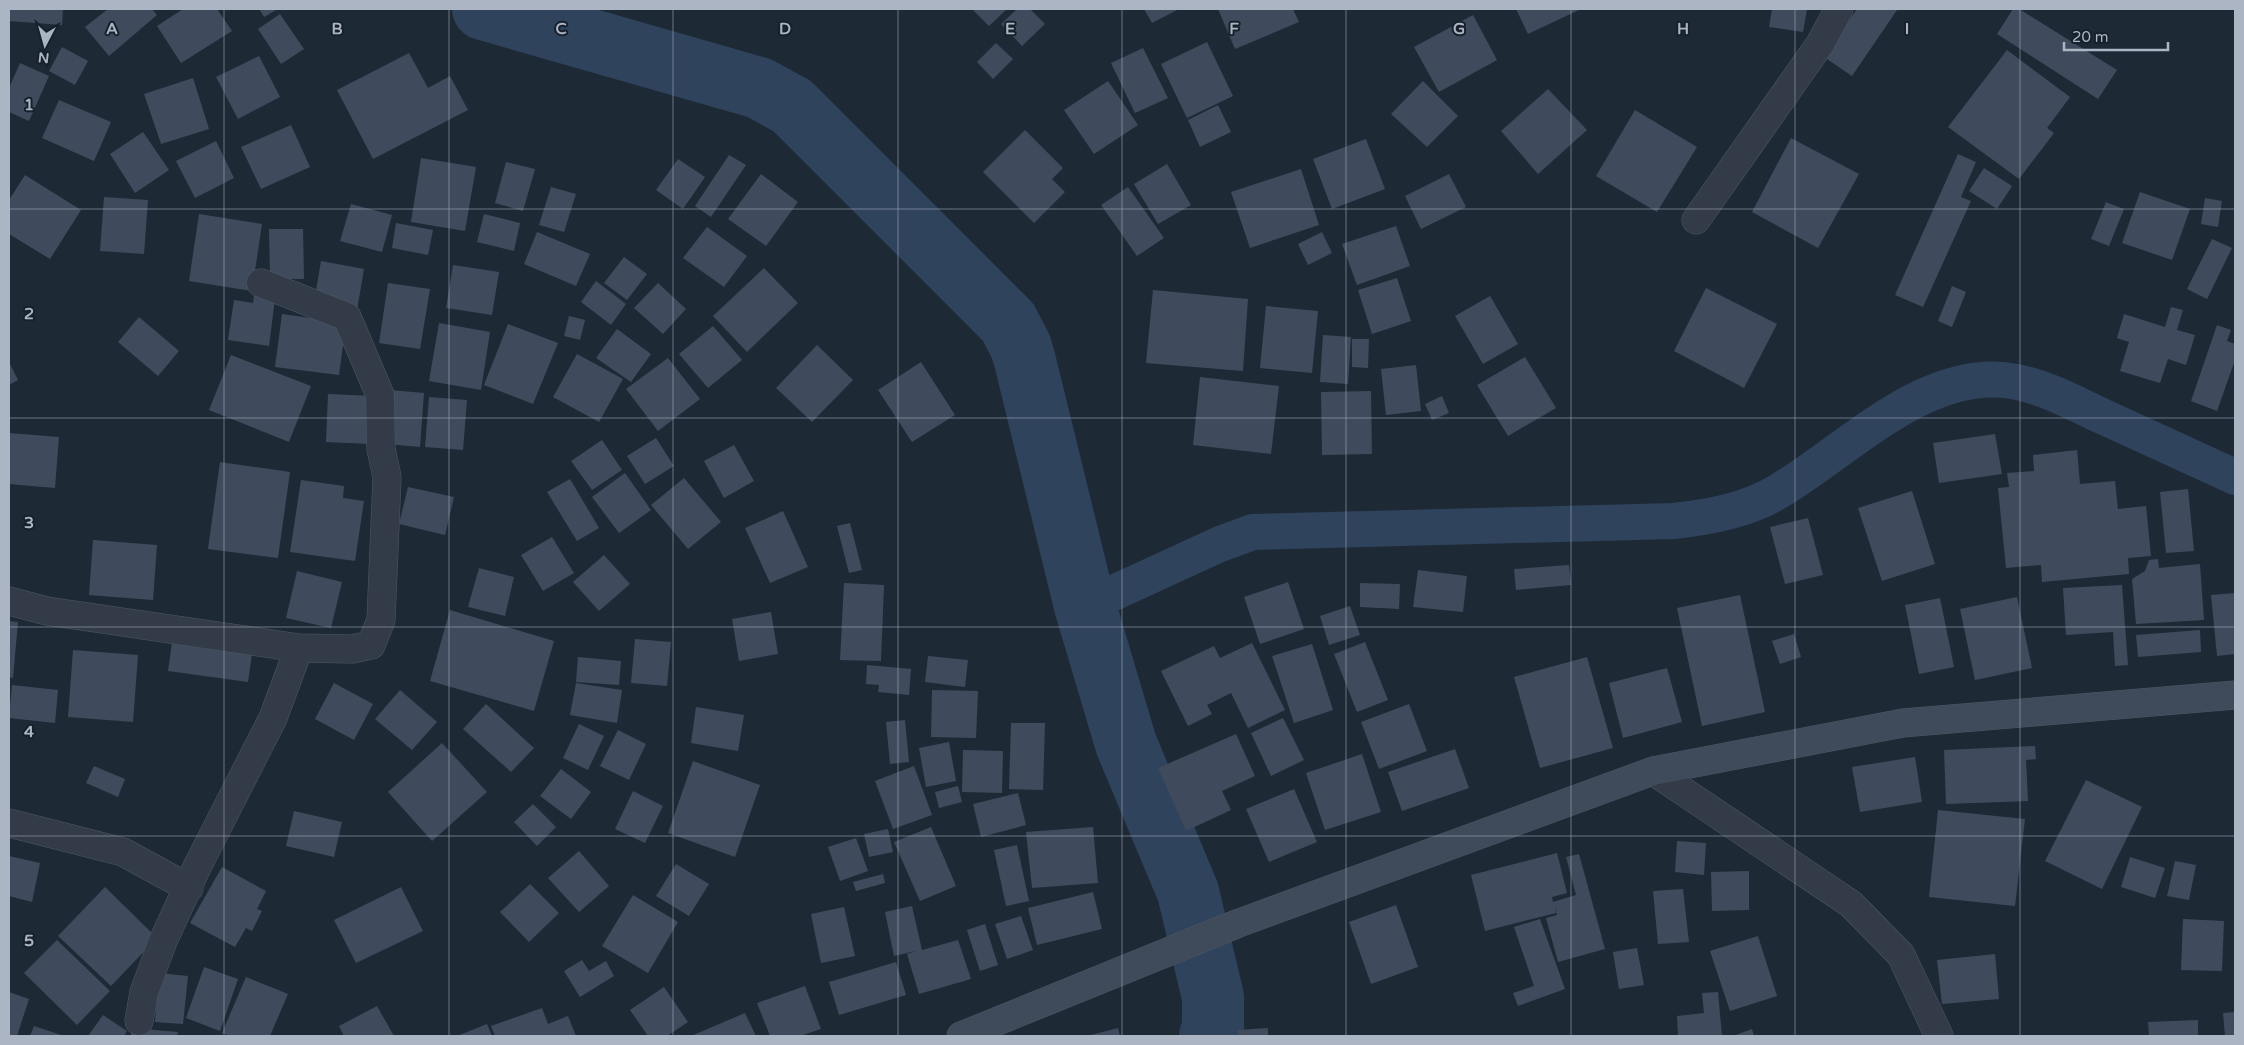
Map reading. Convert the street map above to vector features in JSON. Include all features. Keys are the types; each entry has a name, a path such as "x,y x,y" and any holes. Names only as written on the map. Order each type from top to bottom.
{"main road":[{"path":"961,1036 1239,923 1653,771 1903,723 2235,695"}],"street":[{"path":"1696,220 1820,44 1839,9"},
{"path":"9,601 47,612 299,648 352,649 371,645 382,620 387,477 381,449 380,395 347,317 260,283"},
{"path":"139,1021 144,992 163,941 197,867 273,718 299,648"},
{"path":"1653,771 1851,904 1901,955 1939,1036"},
{"path":"9,824 123,852 189,888"}],"building":[{"path":"9,9 63,9 62,25 9,21"},
{"path":"108,9 152,9 157,15 109,56 85,27"},
{"path":"183,9 217,9 232,31 181,63 157,26"},
{"path":"259,9 278,9 264,17"},
{"path":"972,9 1007,9 989,26"},
{"path":"1017,9 1030,9 1045,24 1022,46 1001,24"},
{"path":"1144,9 1179,9 1152,23"},
{"path":"1218,9 1293,9 1299,22 1235,49"},
{"path":"1516,9 1581,9 1528,34"},
{"path":"1772,9 1807,9 1803,32 1769,27"},
{"path":"1857,9 1897,10 1852,76 1824,57"},
{"path":"2013,9 2019,9 2117,70 2098,99 1997,34"},
{"path":"280,14 304,49 281,64 258,29"},
{"path":"1473,15 1497,60 1439,92 1414,47"},
{"path":"1207,42 1233,96 1187,118 1161,64"},
{"path":"996,43 1013,59 993,79 977,62"},
{"path":"62,47 88,61 75,85 49,71"},
{"path":"1143,48 1168,98 1135,113 1111,63"},
{"path":"2007,50 2070,97 2047,128 2054,133 2019,179 1948,127"},
{"path":"409,53 428,88 450,76 468,110 373,159 337,90"},
{"path":"259,56 280,97 238,119 216,77"},
{"path":"20,63 49,76 29,121 9,112 9,88"},
{"path":"193,78 209,129 161,144 144,94"},
{"path":"1108,81 1138,125 1094,154 1064,110"},
{"path":"1423,81 1458,116 1427,147 1391,114"},
{"path":"1548,89 1587,130 1538,174 1501,131"},
{"path":"59,100 111,122 94,161 42,138"},
{"path":"1218,105 1231,132 1200,147 1188,120"},
{"path":"1635,110 1697,147 1657,212 1596,176"},
{"path":"291,125 310,167 261,189 241,147"},
{"path":"1025,130 1063,168 1052,179 1065,192 1034,223 983,172"},
{"path":"143,132 169,170 135,193 110,154"},
{"path":"1791,138 1859,174 1818,248 1752,212"},
{"path":"1366,139 1385,189 1332,209 1313,159"},
{"path":"216,141 234,178 195,198 176,161"},
{"path":"1958,154 1976,162 1961,197 1971,201 1923,307 1895,295"},
{"path":"729,155 746,165 711,217 695,206"},
{"path":"421,158 476,167 465,231 411,222"},
{"path":"678,159 705,177 683,209 656,190"},
{"path":"506,162 535,169 523,211 495,203"},
{"path":"1167,164 1191,205 1158,224 1134,184"},
{"path":"1984,168 2012,186 1997,209 1969,191"},
{"path":"1301,169 1319,225 1250,248 1231,192"},
{"path":"761,174 798,202 766,246 728,219"},
{"path":"1449,174 1466,207 1421,229 1405,196"},
{"path":"25,175 81,210 50,259 9,234 9,200"},
{"path":"551,187 576,194 564,232 539,225"},
{"path":"1128,187 1164,238 1137,256 1101,205"},
{"path":"2140,192 2190,209 2172,260 2122,243"},
{"path":"104,197 148,200 144,254 100,251"},
{"path":"2205,198 2222,201 2218,227 2201,224"},
{"path":"2106,202 2124,209 2109,246 2091,239"},
{"path":"351,204 392,215 382,252 340,241"},
{"path":"199,214 262,224 252,291 189,281"},
{"path":"484,214 520,223 514,251 477,242"},
{"path":"396,223 433,230 428,255 392,248"},
{"path":"1396,226 1410,266 1357,285 1342,244"},
{"path":"707,227 747,256 724,287 683,258"},
{"path":"269,229 303,229 304,279 270,279"},
{"path":"537,232 590,254 576,286 524,264"},
{"path":"1322,232 1332,253 1308,265 1298,244"},
{"path":"2212,239 2232,248 2207,299 2187,289"},
{"path":"624,257 647,274 627,300 604,283"},
{"path":"321,261 364,269 357,310 314,302"},
{"path":"453,265 499,272 492,315 446,308"},
{"path":"764,268 798,303 747,352 713,316"},
{"path":"1397,278 1411,321 1372,334 1358,290"},
{"path":"596,281 626,304 611,325 581,302"},
{"path":"388,283 430,289 420,349 379,343"},
{"path":"658,283 686,309 663,334 634,308"},
{"path":"1952,286 1966,292 1952,327 1938,321"},
{"path":"255,288 276,291 269,346 228,340 234,300 253,303"},
{"path":"1706,288 1777,324 1744,388 1674,351"},
{"path":"1153,290 1248,299 1243,371 1146,363"},
{"path":"1490,296 1518,344 1483,364 1455,316"},
{"path":"1266,306 1318,311 1312,373 1260,368"},
{"path":"2171,307 2183,310 2177,330 2195,335 2186,365 2168,359 2160,383 2120,371 2129,342 2117,338 2124,314 2165,327"},
{"path":"282,314 346,323 339,375 275,367"},
{"path":"569,316 585,320 580,340 564,336"},
{"path":"139,317 179,351 158,376 118,342"},
{"path":"439,323 490,332 481,390 429,381"},
{"path":"508,324 558,343 533,404 484,385"},
{"path":"2217,325 2231,330 2227,341 2235,344 2235,360 2217,411 2191,401"},
{"path":"713,326 742,360 708,388 679,354"},
{"path":"617,329 651,354 631,382 596,358"},
{"path":"1323,335 1351,337 1348,384 1320,382"},
{"path":"1352,339 1369,339 1368,368 1352,367"},
{"path":"817,345 853,380 812,422 776,388"},
{"path":"577,354 623,379 599,422 553,397"},
{"path":"231,355 311,386 289,442 209,410"},
{"path":"1525,357 1556,408 1508,436 1477,385"},
{"path":"668,358 700,399 658,431 626,389"},
{"path":"9,362 18,380 9,385"},
{"path":"921,362 955,415 912,442 878,390"},
{"path":"1416,365 1421,411 1386,415 1381,369"},
{"path":"1200,377 1279,386 1271,454 1193,445"},
{"path":"390,390 424,393 420,447 386,444"},
{"path":"1371,391 1372,454 1322,455 1321,392"},
{"path":"328,394 373,396 371,444 326,442"},
{"path":"1442,396 1449,413 1432,420 1425,404"},
{"path":"429,397 467,400 463,450 425,447"},
{"path":"9,433 59,437 55,488 9,484"},
{"path":"1995,434 2002,474 1939,483 1933,443"},
{"path":"656,438 674,466 645,484 627,456"},
{"path":"602,440 622,470 592,490 571,461"},
{"path":"734,445 754,481 724,498 704,461"},
{"path":"2077,450 2080,484 2115,481 2118,509 2146,506 2151,556 2128,558 2129,574 2042,582 2041,565 2006,568 1998,488 2009,487 2007,473 2034,471 2033,455"},
{"path":"220,462 290,472 278,558 208,549"},
{"path":"625,473 651,510 619,533 592,497"},
{"path":"684,478 721,522 688,549 651,505"},
{"path":"570,479 599,528 577,541 547,492"},
{"path":"301,480 344,486 343,498 364,501 355,561 290,552"},
{"path":"408,487 454,497 445,535 399,524"},
{"path":"2188,489 2194,551 2166,553 2160,492"},
{"path":"1912,491 1935,564 1882,581 1858,508"},
{"path":"783,511 808,567 770,583 745,528"},
{"path":"1808,518 1823,575 1785,584 1770,527"},
{"path":"850,523 862,570 849,573 837,526"},
{"path":"552,537 574,573 543,591 521,555"},
{"path":"93,540 157,545 153,600 89,595"},
{"path":"604,555 630,584 599,611 573,582"},
{"path":"2158,559 2159,568 2200,564 2204,620 2136,624 2132,579 2145,571 2149,560"},
{"path":"1569,565 1571,585 1516,590 1514,569"},
{"path":"479,568 514,577 505,616 468,607"},
{"path":"1418,570 1467,576 1463,612 1413,607"},
{"path":"297,571 342,582 331,628 286,618"},
{"path":"1288,582 1304,629 1260,644 1244,597"},
{"path":"844,583 884,585 881,661 840,660"},
{"path":"1360,583 1400,584 1399,609 1360,607"},
{"path":"2122,585 2128,665 2115,666 2113,632 2066,635 2063,588"},
{"path":"2235,593 2235,654 2217,656 2211,595"},
{"path":"1740,595 1765,712 1702,726 1677,608"},
{"path":"2017,597 2032,668 1975,680 1960,609"},
{"path":"1940,598 1954,667 1919,674 1905,605"},
{"path":"1350,606 1360,635 1329,645 1320,616"},
{"path":"450,610 554,641 534,711 430,681"},
{"path":"771,612 778,654 739,661 732,619"},
{"path":"9,621 18,622 13,678 9,677"},
{"path":"2200,630 2201,652 2138,657 2136,635"},
{"path":"1794,634 1801,657 1780,664 1772,641"},
{"path":"173,636 253,647 248,682 168,671"},
{"path":"635,639 671,642 667,686 631,683"},
{"path":"1365,642 1388,700 1357,712 1334,654"},
{"path":"1252,643 1285,710 1248,728 1231,693 1207,705 1212,714 1188,726 1161,671 1214,646 1220,658"},
{"path":"1312,644 1333,710 1294,723 1272,656"},
{"path":"73,650 138,655 133,722 68,717"},
{"path":"928,656 968,660 965,687 925,682"},
{"path":"578,657 621,661 619,685 576,682"},
{"path":"1587,657 1613,748 1540,768 1514,677"},
{"path":"867,665 911,669 909,695 878,692 879,685 866,684"},
{"path":"1667,668 1682,722 1623,738 1609,683"},
{"path":"334,683 373,704 354,740 315,719"},
{"path":"576,683 622,690 617,723 570,715"},
{"path":"12,685 58,690 55,723 9,718"},
{"path":"400,690 437,722 412,750 375,719"},
{"path":"932,690 978,691 976,738 931,737"},
{"path":"486,704 534,748 511,772 463,729"},
{"path":"1409,704 1427,751 1379,769 1361,722"},
{"path":"696,707 744,715 738,751 691,743"},
{"path":"1283,718 1304,760 1271,776 1251,733"},
{"path":"905,720 909,762 890,764 886,722"},
{"path":"1011,723 1045,723 1043,790 1009,789"},
{"path":"579,724 604,736 588,770 563,758"},
{"path":"618,730 646,744 629,780 600,766"},
{"path":"1236,734 1255,776 1222,791 1231,810 1186,831 1158,768"},
{"path":"949,742 956,781 926,787 919,748"},
{"path":"442,743 487,792 432,841 388,792"},
{"path":"2035,746 2036,759 2026,760 2028,801 1946,804 1944,750"},
{"path":"1455,749 1469,788 1402,811 1388,772"},
{"path":"963,750 1003,751 1002,793 962,792"},
{"path":"1362,754 1381,812 1325,830 1306,773"},
{"path":"1915,757 1922,802 1860,812 1852,767"},
{"path":"693,761 760,785 735,857 668,833"},
{"path":"94,766 125,779 118,797 86,783"},
{"path":"914,766 932,815 893,829 875,781"},
{"path":"561,769 591,792 571,819 540,796"},
{"path":"2086,780 2142,807 2102,889 2045,861"},
{"path":"958,786 962,802 939,808 935,792"},
{"path":"1294,789 1317,842 1269,862 1246,809"},
{"path":"633,791 663,806 645,843 615,829"},
{"path":"1018,793 1026,825 981,837 973,804"},
{"path":"533,804 556,827 537,846 514,822"},
{"path":"1938,810 2025,819 2015,906 1929,897"},
{"path":"294,811 342,822 334,857 286,846"},
{"path":"931,827 956,886 920,901 894,842"},
{"path":"1093,827 1098,883 1032,888 1026,832"},
{"path":"888,829 893,852 869,857 864,834"},
{"path":"856,838 868,871 840,881 828,847"},
{"path":"1677,841 1706,843 1704,875 1675,872"},
{"path":"1017,845 1029,901 1006,906 994,850"},
{"path":"579,851 609,886 579,912 548,878"},
{"path":"1557,853 1567,893 1552,897 1553,902 1576,895 1566,857 1579,854 1605,949 1558,962 1546,918 1557,915 1555,906 1556,913 1485,931 1471,875"},
{"path":"9,856 40,863 32,902 9,896"},
{"path":"2130,857 2165,868 2155,898 2121,887"},
{"path":"2175,861 2196,865 2189,900 2167,896"},
{"path":"676,864 709,884 689,916 656,896"},
{"path":"222,867 266,891 257,909 262,911 252,931 246,928 235,947 190,923"},
{"path":"1749,871 1749,910 1712,911 1711,872"},
{"path":"883,874 885,883 856,891 853,882"},
{"path":"530,884 559,913 529,942 500,912"},
{"path":"105,887 157,938 111,986 58,936"},
{"path":"401,887 423,931 356,963 334,920"},
{"path":"1683,889 1689,942 1658,944 1653,891"},
{"path":"1093,892 1102,929 1037,945 1028,908"},
{"path":"633,895 678,922 648,973 602,946"},
{"path":"1396,905 1418,967 1371,984 1349,922"},
{"path":"912,906 922,950 958,940 971,979 919,994 907,954 916,951 894,956 885,912"},
{"path":"844,907 855,956 821,963 811,914"},
{"path":"1021,916 1033,950 1007,959 995,924"},
{"path":"1540,919 1565,989 1518,1006 1513,993 1534,986 1514,927"},
{"path":"2183,919 2224,921 2222,971 2181,970"},
{"path":"985,924 998,965 980,971 967,930"},
{"path":"1758,936 1777,996 1730,1011 1710,951"},
{"path":"57,940 110,991 77,1025 24,973"},
{"path":"1637,948 1644,985 1619,989 1613,952"},
{"path":"1995,954 1999,999 1942,1004 1937,960"},
{"path":"582,960 589,971 606,961 614,976 580,997 564,971"},
{"path":"896,962 906,995 839,1015 829,982"},
{"path":"204,967 238,979 220,1031 186,1018"},
{"path":"159,973 188,976 183,1024 155,1022"},
{"path":"246,977 288,994 270,1036 231,1036 222,1033"},
{"path":"805,986 821,1029 800,1036 770,1036 757,1003"},
{"path":"664,987 688,1022 667,1036 648,1036 630,1010"},
{"path":"9,992 29,999 17,1036 9,1036"},
{"path":"1718,992 1722,1036 1678,1036 1677,1016 1704,1013 1702,993"},
{"path":"377,1006 394,1036 344,1036 339,1026"},
{"path":"542,1008 548,1024 568,1016 576,1036 495,1036 491,1026"},
{"path":"2235,1012 2235,1036 2225,1036 2223,1013"},
{"path":"745,1013 756,1036 691,1036"},
{"path":"103,1015 127,1031 124,1036 88,1036"},
{"path":"2198,1020 2198,1036 2149,1036 2148,1022"},
{"path":"487,1024 492,1036 457,1036"},
{"path":"34,1026 64,1036 30,1036"},
{"path":"132,1028 178,1032 177,1036 131,1036"},
{"path":"1118,1028 1120,1036 1087,1036"},
{"path":"1268,1028 1268,1036 1238,1036 1238,1030"},
{"path":"1752,1029 1754,1036 1733,1036"}],"waterway":[{"path":"483,9 759,88 792,106 1008,322 1021,347 1025,361 1085,606 1126,744 1188,892 1213,997 1213,1028 1210,1036"},
{"path":"1085,606 1220,544 1253,532 1674,521 1728,512 1755,503 1779,491 1862,433 1922,397 1953,385 1985,380 2017,382 2050,392 2235,477"}]}
